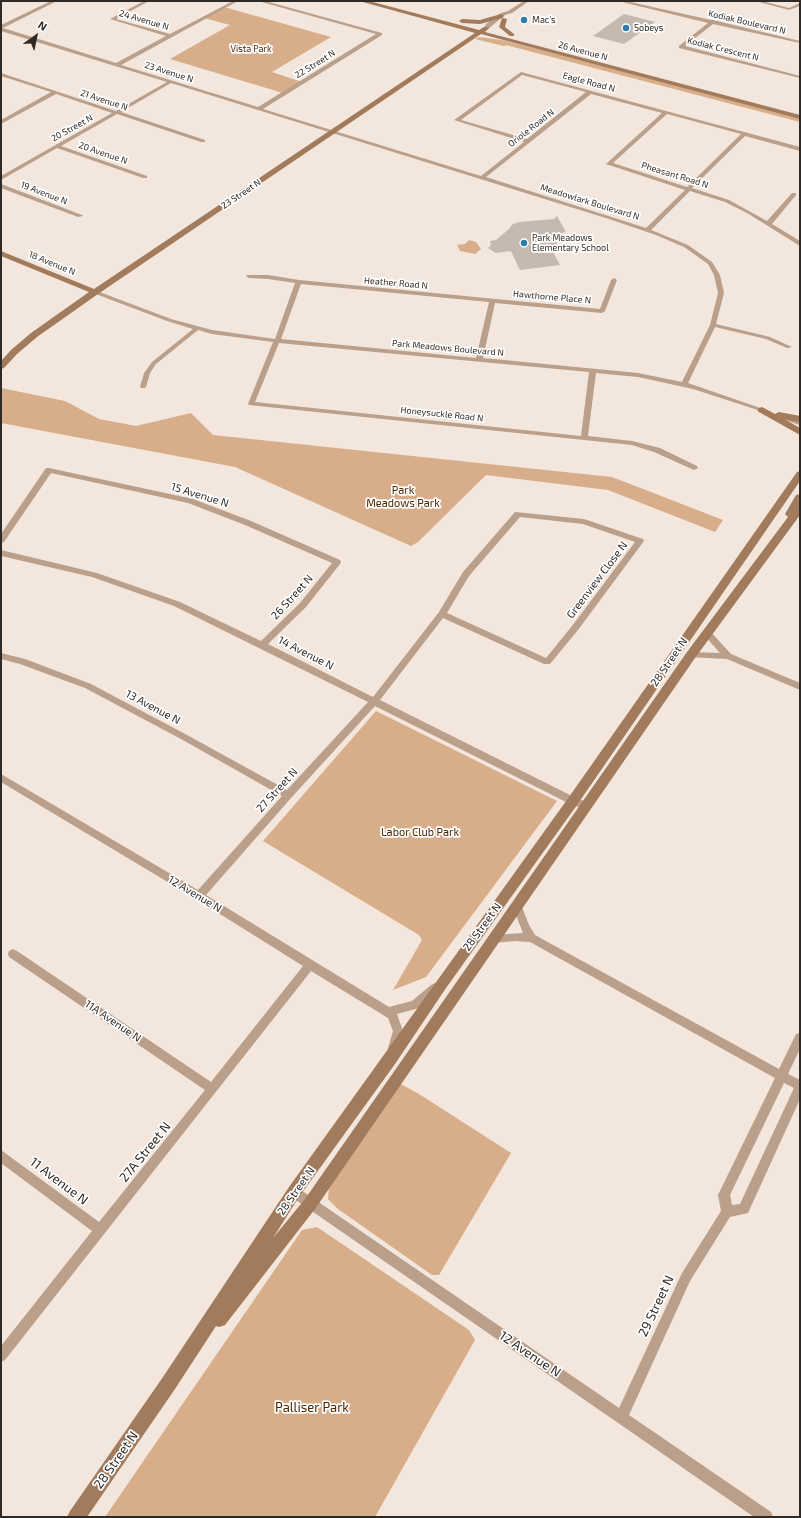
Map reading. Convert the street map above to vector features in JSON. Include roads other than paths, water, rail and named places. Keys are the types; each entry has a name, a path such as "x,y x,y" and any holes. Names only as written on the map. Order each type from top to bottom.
{"main road":[{"name":"26 Avenue N","path":"362,1 800,117"},
{"name":"26 Avenue N","path":"385,1 800,110"},
{"path":"402,12 472,27 486,28"},
{"path":"462,21 480,22 502,18 502,27 512,35"},
{"name":"23 Street N","path":"1,366 29,340 96,292 486,28"},
{"path":"479,32 490,32 552,48 585,54"},
{"name":"18 Avenue N","path":"1,253 96,292"},
{"path":"762,410 800,419"},
{"path":"762,410 800,432"},
{"name":"28 Street N","path":"76,1517 169,1383 294,1192 390,1059 440,984 573,801 718,590 800,474"},
{"path":"785,530 791,511 800,497"},
{"name":"28 Street N","path":"169,1383 310,1204 493,939 588,806 707,632 800,508"}],"street":[{"path":"1,28 55,1"},
{"name":"24 Avenue N","path":"147,1 112,19 170,36"},
{"path":"118,64 236,1"},
{"name":"22 Street N","path":"260,1 380,34 260,109"},
{"name":"23 Street N","path":"486,28 508,16 510,12 527,1"},
{"name":"Kodiak Boulevard N","path":"620,1 634,2 800,42"},
{"path":"757,1 789,8 793,8 800,4"},
{"name":"Kodiak Crescent N","path":"713,22 681,47 800,77"},
{"name":"23 Avenue N","path":"1,28 332,132"},
{"name":"Eagle Road N","path":"528,141 457,120 521,73 800,149"},
{"name":"21 Avenue N","path":"1,74 203,141"},
{"name":"20 Street N","path":"1,178 172,81"},
{"path":"1,122 55,92"},
{"name":"Oriole Road N","path":"482,178 590,92"},
{"name":"Pheasant Road N","path":"666,112 609,164 727,201 800,244"},
{"name":"Meadowlark Boulevard N","path":"332,132 647,230 692,248 710,263 714,269 719,281 720,292 713,325 684,384"},
{"path":"647,230 744,134"},
{"name":"20 Avenue N","path":"56,146 145,177"},
{"name":"19 Avenue N","path":"1,186 80,216"},
{"path":"768,224 794,194"},
{"name":"Heather Road N","path":"249,276 492,301"},
{"name":"Hawthorne Place N","path":"492,301 602,311 614,280"},
{"path":"277,341 299,282"},
{"name":"Park Meadows Boulevard N","path":"96,292 196,329 212,332 277,341 638,375 684,384 800,423"},
{"path":"479,360 492,301"},
{"path":"713,325 768,338 789,346"},
{"path":"143,387 147,373 154,363 196,329"},
{"name":"Honeysuckle Road N","path":"277,341 251,404 584,438 644,446 667,454 694,468"},
{"path":"584,438 594,371"},
{"name":"15 Avenue N","path":"1,540 50,470 190,501 248,522 336,562"},
{"name":"Greenview Close N","path":"374,701 442,614 466,574 518,514 584,522 640,541 575,628 547,662 442,614"},
{"name":"14 Avenue N","path":"1,553 68,568 121,583 178,604 573,801 588,806"},
{"name":"26 Street N","path":"262,645 302,605 336,562"},
{"path":"707,632 728,656"},
{"path":"691,655 728,656 800,687"},
{"name":"13 Avenue N","path":"1,656 22,661 88,686 288,795"},
{"name":"27 Street N","path":"199,896 288,795 374,701"},
{"name":"12 Avenue N","path":"1,778 199,896 388,1012"},
{"path":"517,906 524,926 532,938"},
{"path":"493,939 515,937 532,938 782,1076 800,1086 744,1209 727,1212 724,1196 782,1076 800,1038"},
{"name":"11A Avenue N","path":"13,954 213,1089"},
{"name":"27A Street N","path":"1,1356 310,965"},
{"path":"388,1012 416,1005 440,984"},
{"path":"388,1012 392,1015 398,1032 390,1059"},
{"name":"11 Avenue N","path":"1,1156 100,1230"},
{"name":"12 Avenue N","path":"294,1192 766,1517"},
{"name":"29 Street N","path":"622,1417 686,1276 727,1212"}],"place":[{"name":"Mac's","path":"524,20"},
{"name":"Sobeys","path":"626,28"},
{"name":"Park Meadows Elementary School","path":"524,243"}],"park label":[{"name":"Vista Park","path":"251,49"},
{"name":"Park Meadows Park","path":"403,496"},
{"name":"Labor Club Park","path":"420,832"},
{"name":"Palliser Park","path":"312,1408"}]}
